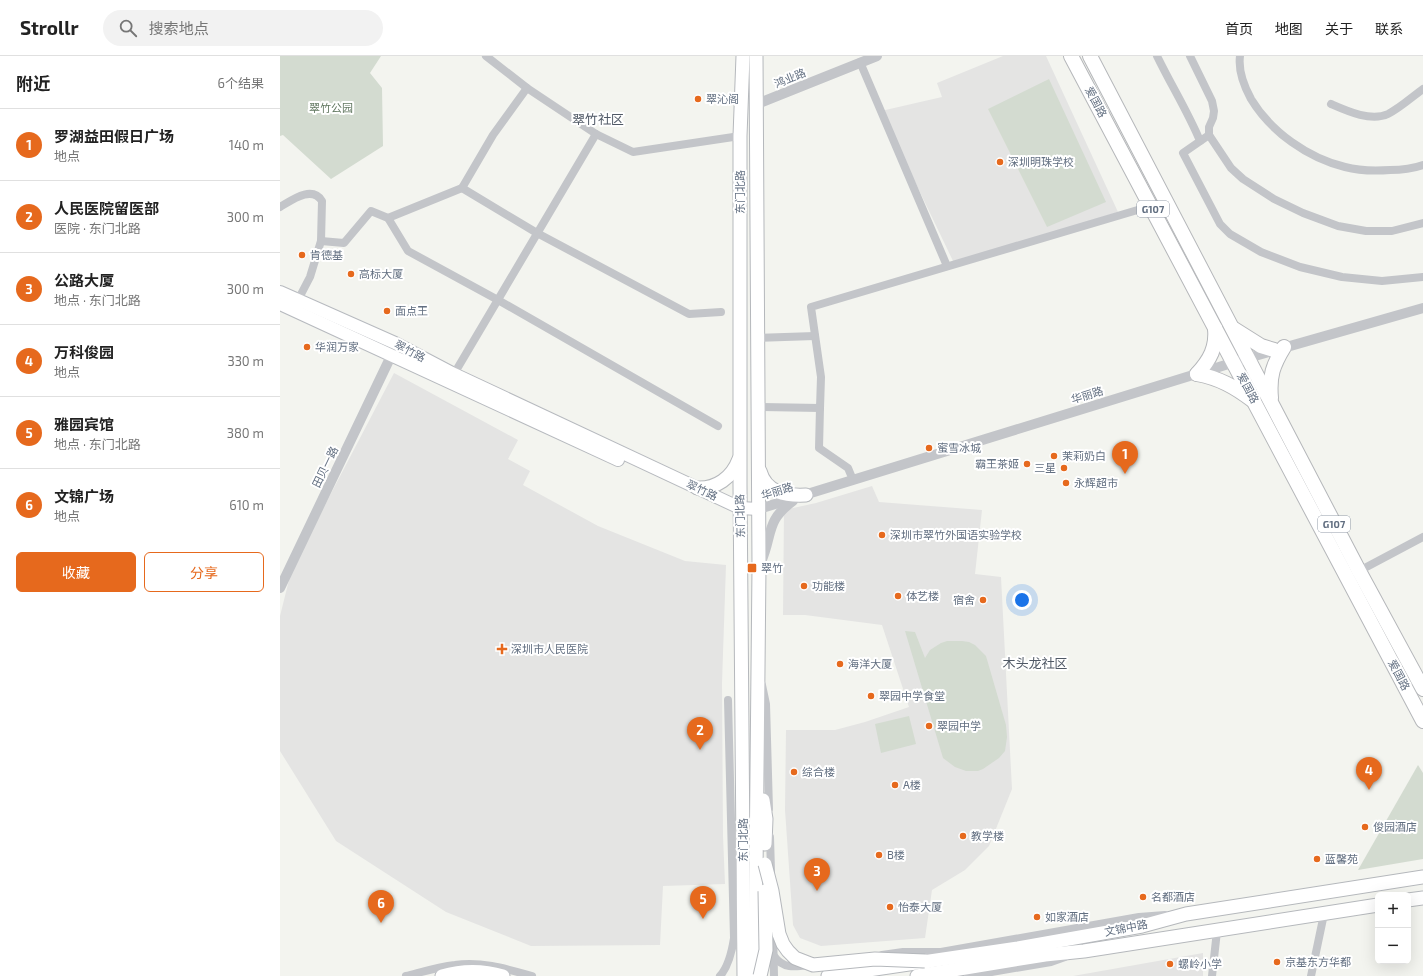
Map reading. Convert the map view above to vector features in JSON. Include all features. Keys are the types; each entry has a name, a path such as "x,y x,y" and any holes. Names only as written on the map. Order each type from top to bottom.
{"highway":[{"name":"爱国路","path":"1071,56 1423,721"},
{"name":"爱国路","path":"1090,56 1359,571 1423,689"},
{"path":"1214,324 1216,337 1215,346 1211,357 1197,374 1213,377 1226,383 1256,403"},
{"path":"1232,328 1261,346 1279,348 1270,383 1271,402"}],"main road":[{"name":"东门北路","path":"743,56 740,136 740,511 744,976"},
{"name":"东门北路","path":"755,976 759,567 756,56"},
{"name":"翠竹路","path":"280,292 395,343 454,374 697,488 740,511"},
{"name":"翠竹路","path":"280,304 716,506 740,511"},
{"path":"697,488 707,489 722,482 734,469 740,456"},
{"path":"759,467 762,478 767,485 784,494 802,496"},
{"path":"740,511 747,514 759,509"},
{"path":"757,781 765,808 768,867 766,937 764,960 760,976"},
{"path":"768,867 780,934 783,944 795,958 813,965 875,959 924,972"},
{"name":"文锦中路","path":"828,976 924,972 1142,926 1186,914 1423,876"},
{"path":"1411,900 1423,898"},
{"name":"文锦中路","path":"1019,953 1084,951 1375,906"},
{"path":"734,976 743,955"},
{"path":"442,976 462,972 476,972 503,976"}],"street":[{"path":"486,56 527,88 596,134 633,152 740,136"},
{"name":"鸿业路","path":"757,104 877,56"},
{"path":"1157,56 1193,124 1200,141"},
{"path":"1190,56 1212,101 1214,111 1213,118 1209,126 1209,135 1231,168 1243,179 1274,199 1303,213 1338,226 1366,231 1392,231 1423,223"},
{"path":"1240,56 1239,69 1247,93 1259,112 1276,130 1312,154 1344,167 1370,171 1405,170 1423,165"},
{"path":"860,62 947,266"},
{"path":"388,218 462,188 493,135 527,88"},
{"path":"1331,104 1364,115 1386,115 1423,89"},
{"path":"454,374 596,134"},
{"path":"1209,135 1183,153 1220,224 1230,234 1261,252 1293,264 1342,277 1382,281 1423,278"},
{"path":"462,188 537,233 689,314 721,312"},
{"path":"280,207 305,194 312,193 319,196 322,201 321,241 310,277 298,300"},
{"path":"853,480 848,468 819,448 821,377 811,307 1151,206"},
{"path":"321,241 344,243 371,211 388,218 408,251 498,300 718,426"},
{"name":"华丽路","path":"759,509 1279,348 1423,308"},
{"path":"758,338 815,336"},
{"name":"田贝一路","path":"280,588 392,356"},
{"path":"759,407 820,408"},
{"path":"759,567 775,518 787,505 802,496"},
{"path":"1359,571 1423,536"},
{"path":"758,670 766,704 768,867 774,976"},
{"path":"720,976 732,952 734,938 728,700"},
{"path":"774,956 776,960 785,965 795,967 903,952 941,952 1139,917 1186,914"},
{"path":"1311,976 1324,914"},
{"path":"1212,976 1217,931"},
{"path":"968,976 1051,962 1084,951"},
{"path":"406,976 445,966 469,964 496,967 532,976"}],"shaded area":[{"name":"深圳明珠学校","path":"1003,56 1046,56 1118,212 954,263 881,111 942,97 937,83"},
{"name":"深圳市人民医院","path":"394,373 518,440 508,459 530,471 523,485 598,526 685,561 726,565 722,683 723,836 725,884 663,886 660,945 531,946 446,912 336,841 280,751 280,616 292,568"},
{"name":"翠园中学","path":"872,486 879,502 982,510 975,574 1001,577 1012,789 989,846 965,870 932,890 925,938 821,946 800,938 793,925 785,810 786,730 835,730 865,722 909,707 882,625 805,615 783,615 784,510 816,503"},
{"name":"螺岭小学","path":"1203,953 1203,976 1073,976"}],"green space":[{"name":"翠竹公园","path":"280,56 381,56 370,73 382,88 383,146 331,179 283,135 280,136"},
{"path":"1049,79 1106,202 1047,227 988,109"},
{"path":"905,631 915,632 925,658 930,650 947,641 969,642 975,645 986,656 1006,725 1007,737 1005,751 999,758 983,769 978,771 966,771 955,767 943,758"},
{"path":"909,716 916,744 881,753 875,724"},
{"path":"1418,765 1423,773 1423,859 1358,870"}],"place":[{"name":"翠沁阁","path":"698,99"},
{"name":"深圳明珠学校","path":"1000,162"},
{"name":"肯德基","path":"302,255"},
{"name":"高标大厦","path":"351,274"},
{"name":"面点王","path":"387,311"},
{"name":"华润万家","path":"307,347"},
{"name":"蜜雪冰城","path":"929,448"},
{"name":"茉莉奶白","path":"1054,456"},
{"name":"霸王茶姬","path":"1027,464"},
{"name":"三星","path":"1064,468"},
{"name":"罗湖益田假日广场","path":"1125,474"},
{"name":"永辉超市","path":"1066,483"},
{"name":"深圳市翠竹外国语实验学校","path":"882,535"},
{"name":"翠竹","path":"752,568"},
{"name":"功能楼","path":"804,586"},
{"name":"体艺楼","path":"898,596"},
{"name":"宿舍","path":"983,600"},
{"name":"深圳市人民医院","path":"502,649"},
{"name":"海洋大厦","path":"840,664"},
{"name":"翠园中学食堂","path":"871,696"},
{"name":"翠园中学","path":"929,726"},
{"name":"人民医院留医部","path":"700,750"},
{"name":"综合楼","path":"794,772"},
{"name":"A楼","path":"895,785"},
{"name":"万科俊园","path":"1369,790"},
{"name":"俊园酒店","path":"1365,827"},
{"name":"教学楼","path":"963,836"},
{"name":"B楼","path":"879,855"},
{"name":"蓝馨苑","path":"1317,859"},
{"name":"公路大厦","path":"817,891"},
{"name":"名都酒店","path":"1143,897"},
{"name":"怡泰大厦","path":"890,907"},
{"name":"如家酒店","path":"1037,917"},
{"name":"雅园宾馆","path":"703,919"},
{"name":"文锦广场","path":"381,923"},
{"name":"京基东方华都","path":"1277,962"},
{"name":"螺岭小学","path":"1170,964"}],"district":[{"name":"翠竹社区","path":"598,119"},
{"name":"木头龙社区","path":"1035,663"}]}
